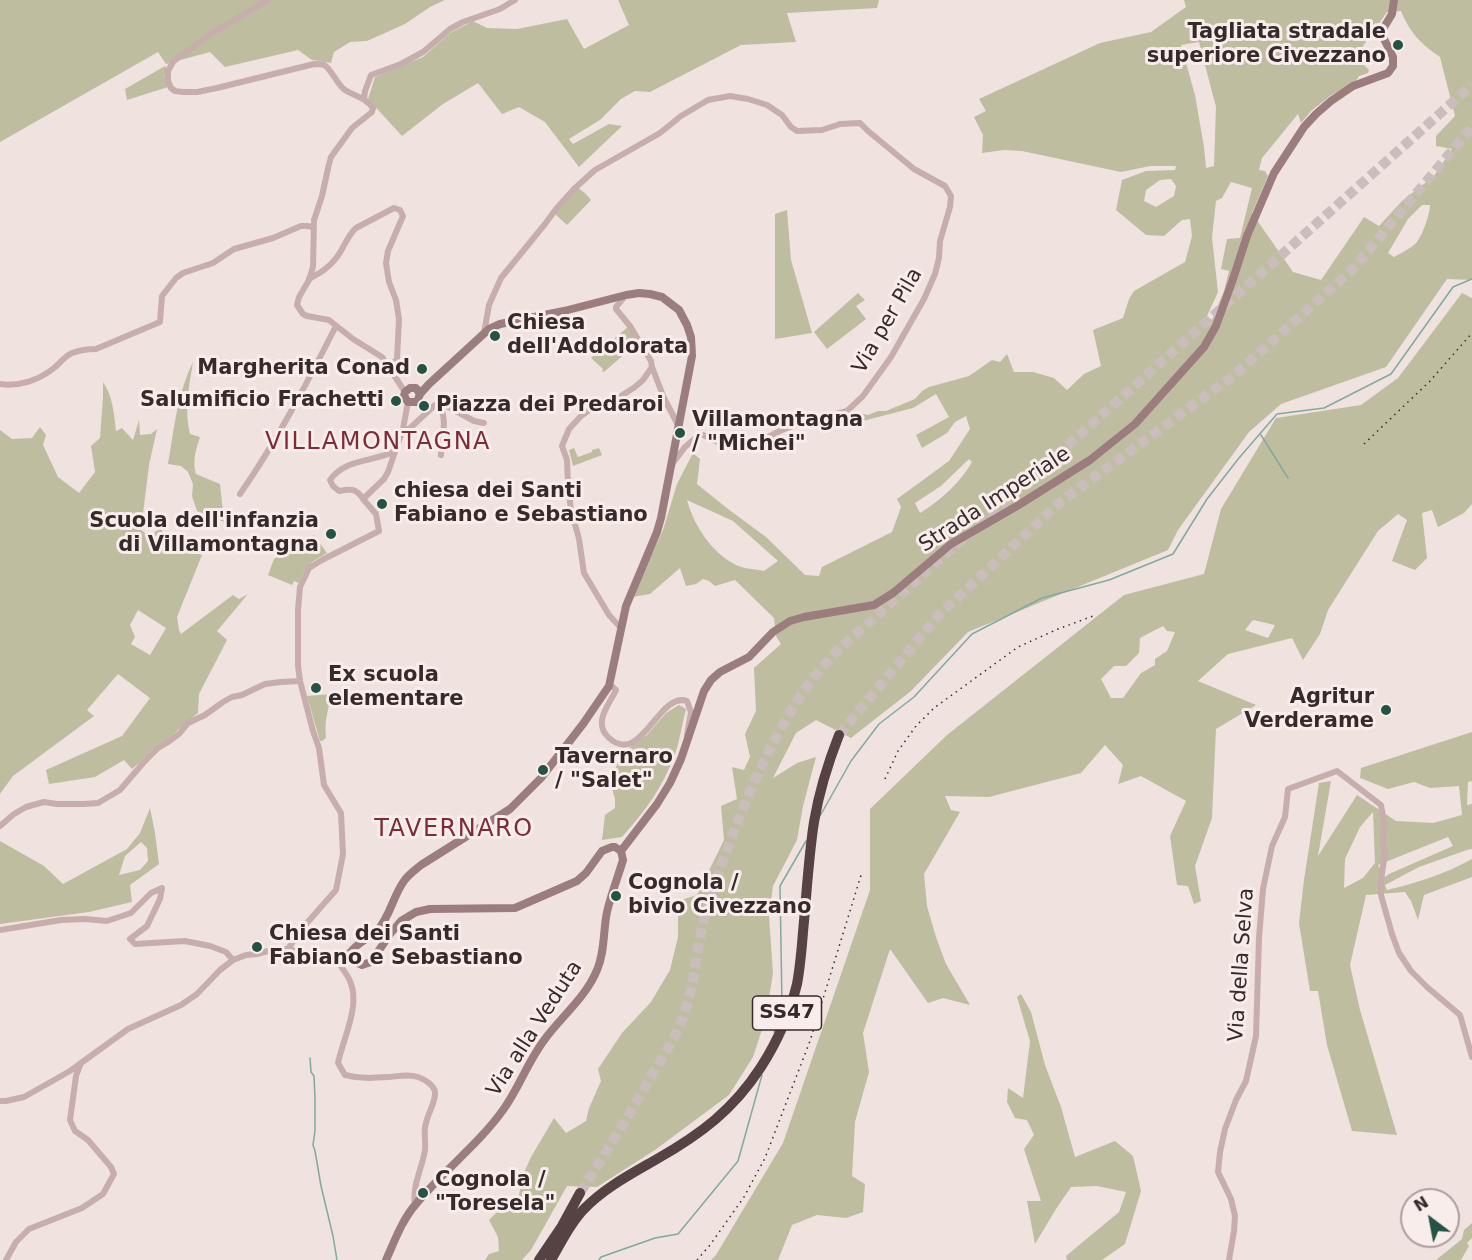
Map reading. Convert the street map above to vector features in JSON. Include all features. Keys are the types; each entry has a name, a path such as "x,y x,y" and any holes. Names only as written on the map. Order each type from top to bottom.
{"highway":[{"name":"SS47","path":"551,1260 575,1220 598,1196 618,1181 681,1145 724,1113 760,1068 773,1045 783,1025 796,985 818,801 839,735"},
{"path":"539,1260 562,1226 580,1193"}],"street":[{"path":"268,0 212,33 178,57 168,71 168,81 171,88 183,92 197,92 314,64 322,65 327,67 339,85 368,101 373,108 372,112 352,128 331,157 314,220 314,262 309,280 297,302 298,310 307,316 329,320 353,339 382,357 405,392 404,396 408,402 403,429 391,465 384,479 363,498"},
{"path":"364,99 371,75 416,56 450,29 463,22 500,9 515,0"},
{"name":"Strada Imperiale","path":"621,851 670,783 704,691 720,672 749,657 773,632 790,621 874,604 893,593 951,544 1090,460 1135,424 1191,364 1216,326 1247,236 1274,173 1287,152 1310,121 1331,101 1353,86 1388,73 1393,66 1393,57 1383,37 1383,29 1392,14 1394,0"},
{"name":"Via per Pila","path":"484,333 489,305 501,278 574,189 595,170 660,133 681,116 708,100 730,96 768,105 782,115 797,131 822,130 840,124 860,123 914,169 945,186 951,196 950,207 940,241 935,274 924,299 891,357 863,396 847,411 801,423 766,438 733,444 718,442 699,435 685,447 672,465"},
{"path":"309,280 328,268 351,232 356,228 394,208 400,210 404,216 388,251 386,263 399,319 397,359 390,367"},
{"path":"0,384 32,381 71,354 96,349 160,322 162,296 183,273 213,263 234,249 273,238 301,226 314,227"},
{"path":"408,402 417,402 420,394 484,333 500,324 626,295 639,293 662,297 679,310 691,337 692,356 657,532 626,606 609,686 566,747 541,778 510,809 411,873 403,882 384,921 376,931 354,947 351,952 352,957 354,961 362,965 371,962 401,921 416,912 430,909 515,908 576,881 586,873 602,850 615,847 621,851"},
{"path":"626,295 616,309 630,326 651,361 664,398 679,426"},
{"path":"240,494 259,467 336,326"},
{"path":"621,628 609,615 584,573 579,539 571,510 567,460 562,446 570,429 581,416 596,405 618,398 635,387 652,368"},
{"path":"405,392 413,387 420,394"},
{"path":"403,429 409,429 439,404 474,421 484,423"},
{"path":"439,404 445,424 441,455"},
{"path":"288,949 299,932 336,890 343,854 341,813 324,785 319,748 300,681 298,666 300,587 309,568 379,531 376,514 359,492 339,491 330,480 351,464 396,450"},
{"path":"0,826 26,807 44,801 57,804 98,802 120,790 158,748 180,733 189,723 232,697 242,695 265,684 300,681"},
{"path":"609,686 616,690 604,712 601,725 607,736 618,744 628,744 640,737 674,701 681,699 687,701 691,712 686,743"},
{"name":"Via della Selva","path":"1229,1260 1235,1216 1231,1199 1218,1172 1220,1152 1229,1119 1246,1081 1256,1035 1263,889 1272,846 1285,817 1288,789 1337,771 1380,805 1384,822 1385,858 1381,895 1392,934 1399,953 1411,971 1460,1015 1472,1058"},
{"name":"Via alla Veduta","path":"386,1260 399,1229 415,1204 504,1109 545,1039 592,982 603,947 607,913 623,860 621,851"},
{"path":"0,930 61,920 107,921 131,913 151,893 162,888 160,899 147,926 130,939 135,944 185,941 210,946 226,952 233,960"},
{"path":"3,1101 24,1097 50,1083 128,1029 181,1005 233,960 276,949 333,955 351,952"},
{"path":"333,955 350,981 354,1003 338,1063 345,1075 357,1078 416,1076 423,1079 435,1093 425,1124 425,1146 414,1194 415,1204"},
{"path":"6,1260 16,1242 29,1229 82,1209 103,1194 114,1174 111,1167 88,1140 75,1131 70,1120 76,1076 81,1063"}],"green space":[{"path":"0,0 445,0 405,24 367,41 350,42 334,52 331,63 312,60 298,50 225,67 210,52 166,64 158,52 0,142"},
{"path":"618,0 879,0 877,8 787,13 796,42 741,45 650,92 635,91 621,99 600,120 569,139 573,144 609,124 622,126 579,167 545,122 519,107 502,114 478,83 443,104 402,136 368,99 375,77 423,57 450,33 473,21 487,28 517,29 567,19 584,49 629,25"},
{"path":"1184,0 1472,0 1472,280 1447,279 1386,367 1281,404 1249,432 1178,530 1168,550 968,632 911,691 851,738 816,720 796,733 773,778 797,763 816,757 797,840 773,886 769,916 773,973 766,1017 753,1057 729,1095 655,1150 597,1187 567,1186 531,1250 522,1260 485,1260 489,1254 499,1251 498,1237 489,1220 504,1205 518,1200 523,1175 554,1118 566,1133 586,1121 601,1081 598,1069 622,1033 651,1002 670,970 678,937 678,901 697,895 724,840 721,806 737,799 732,767 744,770 750,757 745,734 756,711 754,668 781,644 776,636 774,618 735,580 715,586 703,579 696,584 686,586 680,568 650,594 632,597 663,530 677,484 693,453 700,459 697,484 766,537 805,575 819,576 822,567 892,532 901,507 897,499 949,461 970,429 966,416 955,422 947,433 922,448 916,435 949,417 936,394 913,408 859,422 850,416 855,412 868,415 886,411 915,399 929,387 969,376 992,360 1000,362 1007,354 1014,372 1033,372 1054,378 1067,390 1084,374 1101,366 1093,330 1123,318 1134,291 1185,262 1192,236 1190,219 1182,220 1164,236 1146,235 1116,210 1122,180 1146,171 1175,170 1176,166 1150,166 1121,172 1022,151 1004,150 982,153 983,135 974,117 986,111 979,99 1100,43 1151,32 1186,7","holes":["1401,11 1408,26 1417,37 1440,57 1455,116 1436,136 1436,146 1452,149 1434,176 1402,201 1379,226 1364,217 1321,280 1293,272 1252,213 1268,176 1265,171 1259,170 1262,158 1298,114 1301,123 1311,111 1330,96 1356,81 1359,76 1368,73 1369,70 1361,62 1363,46 1387,12","1199,42 1216,107 1214,166 1206,168 1195,95 1181,45","1171,179 1176,186 1174,196 1156,207 1144,201 1146,190 1160,180","1231,182 1252,188 1240,238 1227,239 1221,269 1229,271 1224,291 1212,320 1207,316 1218,292 1212,238 1216,201 1222,198","1422,205 1430,205 1421,236 1416,243 1394,257 1388,253 1408,219","969,459 972,462 956,484 928,508 920,513 915,503 941,486","687,500 733,521 778,561 764,571 736,565 712,546 694,519"]},
{"path":"165,66 168,87 127,100 125,89"},
{"path":"578,188 591,200 567,225 555,214"},
{"path":"787,210 791,260 812,333 775,339 775,214"},
{"path":"858,293 865,300 856,306 866,319 827,349 814,332"},
{"path":"1462,293 1472,298 1472,504 1464,513 1438,527 1432,510 1422,513 1427,558 1415,570 1392,561 1407,520 1398,514 1378,531 1328,610 1320,634 1303,660 1292,638 1228,654 1198,681 1256,705 1216,729 1212,818 1195,866 1201,901 1194,904 1188,886 1177,885 1170,836 1186,801 1141,776 1118,784 1123,765 1105,745 1081,773 989,797 945,796 951,810 960,812 924,874 927,906 946,964 970,1005 943,998 928,1003 890,949 863,1033 869,1072 855,1122 852,1176 865,1184 863,1212 846,1218 817,1215 792,1225 778,1260 711,1260 783,1143 870,890 870,809 947,735 1124,595 1204,574 1221,509 1276,418 1361,405 1398,378","holes":["1253,620 1275,625 1268,638 1245,630","1163,626 1167,631 1175,632 1167,651 1155,659 1155,665 1141,673 1123,698 1111,698 1101,679 1114,666 1126,666 1139,653 1140,638"]},
{"path":"628,327 636,338 628,351 604,372 602,371 603,369 591,358"},
{"path":"193,362 187,416 190,434 200,437 194,464 196,474 220,484 224,522 197,511 192,496 193,484 188,472 181,466 168,464 180,399"},
{"path":"103,382 111,400 116,431 122,428 133,440 139,420 140,435 151,434 157,429 149,465 141,530 149,536 162,527 163,540 202,555 177,617 181,634 233,595 239,599 248,594 217,631 227,640 199,694 198,713 132,769 124,760 95,777 49,784 46,770 122,736 150,698 118,674 87,710 94,716 13,776 0,794 0,430 12,439 32,438 40,427 46,435 43,445 58,477 79,493 95,472 91,446 100,438","holes":["138,610 166,628 150,655 131,644 135,637 130,625"]},
{"path":"574,448 578,457 599,448 602,455 573,466 569,450"},
{"path":"314,535 327,553 309,565 299,583 294,581 292,585 268,575 274,559 300,538 304,543"},
{"path":"332,694 326,721 326,738 320,741 307,696"},
{"path":"679,705 686,709 680,738 659,789 622,837 602,840 605,815 615,808 611,785 623,752 647,735 666,713"},
{"path":"1472,732 1472,781 1468,782 1467,805 1472,804 1472,849 1419,867 1385,885 1387,890 1409,884 1441,874 1472,859 1472,877 1424,895 1418,920 1405,892 1366,895 1350,965 1360,1010 1397,1135 1352,1131 1327,1045 1318,991 1310,991 1299,923 1319,783 1331,781 1318,856 1357,795 1396,821 1433,823 1462,815 1459,786 1430,788 1414,782 1388,789 1360,778 1361,768","holes":["1373,812 1375,863 1363,878 1344,888 1345,859 1360,827","1448,837 1453,846 1385,877 1378,865"]},
{"path":"150,808 159,864 130,885 132,902 89,912 0,924 0,841 44,866 63,884 127,849 140,833","holes":["141,842 147,848 148,861 140,870 119,875 125,856"]},
{"path":"1021,994 1031,1012 1045,1065 1061,1107 1075,1157 1115,1141 1133,1156 1141,1191 1125,1244 1102,1260 1067,1260 1066,1256 1119,1212 1126,1192 1097,1186 1071,1187 1035,1244 1027,1201 1041,1201 1024,1149 1034,1135 1027,1120 1015,1118 1007,1102 1008,1088 1023,1098 1030,1041 1017,997"},
{"path":"1472,1223 1472,1238 1467,1243 1469,1246 1461,1260 1436,1260 1451,1248 1460,1248 1464,1230"}],"waterway":[{"path":"820,816 851,761 879,724 914,697 972,634 1042,598 1109,580 1173,554 1207,499 1277,414 1324,408 1391,374 1453,287 1472,279"},
{"path":"1261,435 1288,478"},
{"path":"774,1032 782,1005 780,886 806,841"},
{"path":"310,1058 315,1098 313,1145 337,1260"},
{"path":"599,1260 601,1257 655,1238 678,1234 738,1161 762,1075"}],"tunnel":[{"path":"580,1193 677,1031 690,993 707,909 740,816 778,733 818,673 836,652 1472,85"},
{"path":"839,735 937,617 1059,503 1233,376 1352,270 1472,127"}],"railway":[{"path":"1364,444 1430,381 1472,333"},
{"path":"885,779 898,751 916,726 934,708 1018,647 1093,616"},
{"path":"697,1260 744,1197 765,1158 810,1041 862,872"}],"place":[{"name":"Tagliata stradale superiore Civezzano","path":"1398,45"},
{"name":"Chiesa dell'Addolorata","path":"495,336"},
{"name":"Margherita Conad","path":"422,369"},
{"name":"Salumificio Frachetti","path":"396,401"},
{"name":"Piazza dei Predaroi","path":"424,406"},
{"name":"Villamontagna / \"Michei\"","path":"680,433"},
{"name":"chiesa dei Santi Fabiano e Sebastiano","path":"382,504"},
{"name":"Scuola dell'infanzia di Villamontagna","path":"331,534"},
{"name":"Ex scuola elementare","path":"316,688"},
{"name":"Agritur Verderame","path":"1386,710"},
{"name":"Tavernaro / \"Salet\"","path":"543,770"},
{"name":"Cognola / bivio Civezzano","path":"616,896"},
{"name":"Chiesa dei Santi Fabiano e Sebastiano","path":"257,947"},
{"name":"Cognola / \"Toresela\"","path":"423,1193"}],"district":[{"name":"VILLAMONTAGNA","path":"378,443"},
{"name":"TAVERNARO","path":"454,830"}]}
